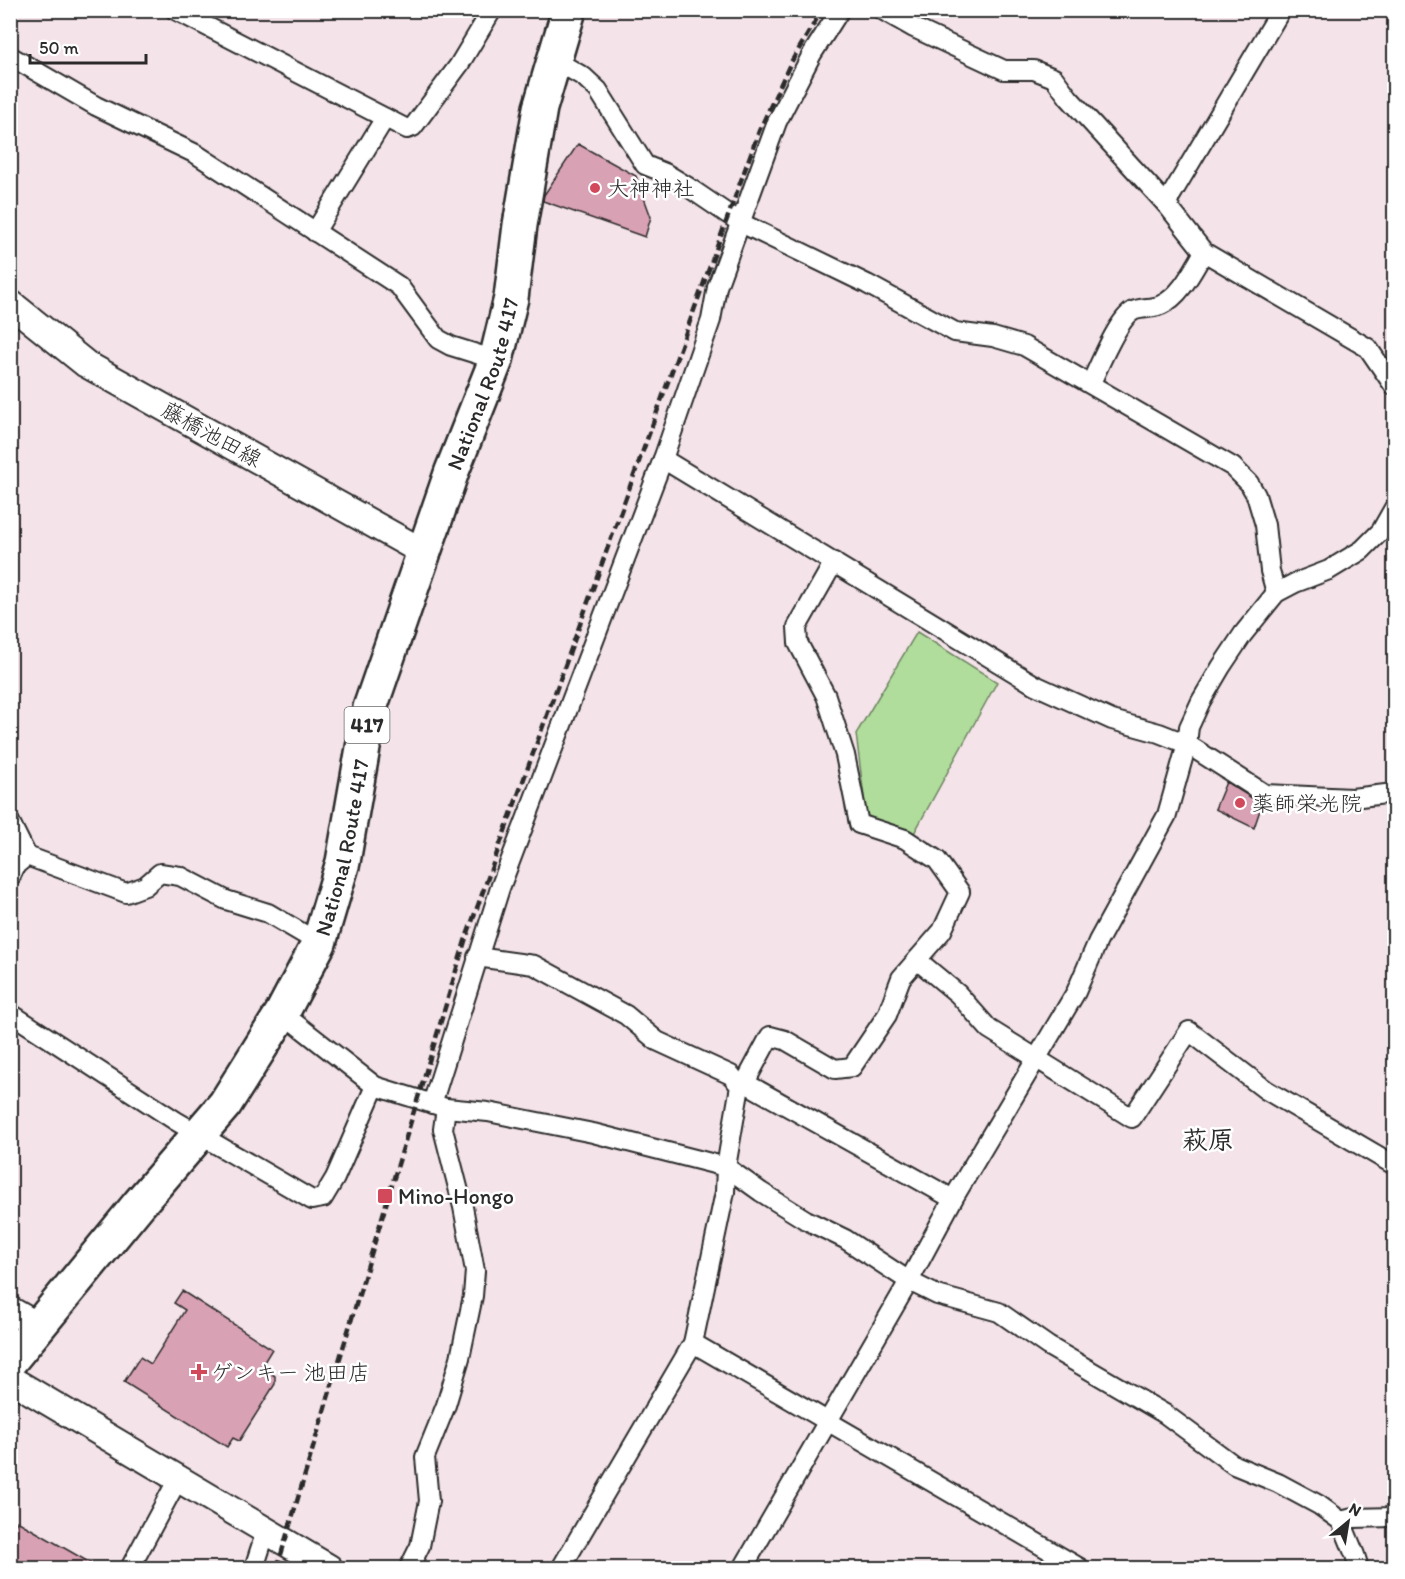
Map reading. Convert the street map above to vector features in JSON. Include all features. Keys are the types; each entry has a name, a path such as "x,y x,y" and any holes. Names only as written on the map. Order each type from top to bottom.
{"highway":[{"name":"National Route 417","path":"10,1361 24,1318 225,1104 282,1013 319,943 343,862 370,708 452,471 496,360 511,298 520,225 540,108 568,10"}],"main road":[{"name":"藤橋池田線","path":"10,303 86,364 423,552"},
{"path":"10,1379 266,1531 301,1561 329,1569"}],"street":[{"path":"175,10 407,129 414,127 459,65 492,10"},
{"path":"409,1569 420,1546 429,1501 425,1457 446,1405 460,1358 473,1296 475,1271 463,1207 439,1106 477,957 543,771 663,459 711,320 717,287 777,122 812,54 840,10"},
{"path":"882,10 912,27 1004,70 1034,70 1054,78 1069,98 1166,204 1204,252 1368,348 1395,386"},
{"path":"1166,204 1281,10"},
{"path":"10,56 96,106 196,154 399,286 438,339 452,346 496,360"},
{"path":"553,59 584,77 598,90 645,165 688,186 741,223 867,284 955,332 993,337 1024,346 1233,467 1249,483 1256,495 1265,525 1270,571 1276,592"},
{"path":"315,232 385,118"},
{"path":"1091,383 1120,325 1134,311 1159,306 1172,298 1191,274 1204,252"},
{"path":"663,459 1035,685 1112,720 1159,733 1186,744 1265,794 1352,798 1395,793"},
{"path":"742,1569 909,1281 953,1199 1076,992 1098,940 1167,815 1189,727 1200,701 1243,634 1276,592 1329,570 1362,550 1381,531 1395,508"},
{"path":"561,1569 693,1343 725,1192 726,1167 743,1085 770,1036 784,1040 835,1069 852,1068 887,1016 901,978 942,931 960,892 937,860 905,839 859,824 845,755 826,696 798,643 797,627 834,562"},
{"path":"10,822 27,856 126,893 145,886 160,873 180,876 226,900 268,913 319,943"},
{"path":"10,878 16,865 27,856"},
{"path":"477,957 534,965 626,1015 657,1041 731,1075 743,1085 953,1199"},
{"path":"917,960 958,994 989,1029 1132,1118 1190,1031 1266,1090 1395,1165"},
{"path":"10,1013 198,1135 312,1200 322,1198 335,1178 375,1086"},
{"path":"282,1013 375,1086 439,1106 489,1112 593,1133 726,1167 761,1192 806,1220 845,1239 909,1281 937,1295 999,1312 1047,1346 1165,1414 1234,1465 1278,1483 1319,1505 1341,1521 1359,1569"},
{"path":"693,1343 1080,1569"},
{"path":"130,1569 178,1479"},
{"path":"1341,1521 1353,1518 1395,1517"},
{"path":"254,1569 266,1531"}],"green space":[{"path":"917,632 997,682 913,835 867,820 856,734"}],"building":[{"name":"大神神社","path":"578,144 636,176 651,217 645,237 543,201 544,195"},
{"name":"薬師栄光院","path":"1226,782 1262,804 1254,828 1215,809"},
{"name":"ゲンキー 池田店","path":"182,1291 272,1349 261,1367 275,1376 275,1384 239,1441 233,1438 227,1447 124,1382 140,1357 151,1364 185,1310 174,1303"},
{"path":"17,1521 101,1569 10,1569 10,1533"}],"railway":[{"path":"277,1568 465,941 759,131 790,64 822,10"}],"place":[{"name":"大神神社","path":"595,188"},
{"name":"薬師栄光院","path":"1240,803"},
{"name":"Mino-Hongo","path":"385,1196"},
{"name":"ゲンキー 池田店","path":"199,1372"}],"district":[{"name":"萩原","path":"1208,1140"}]}
